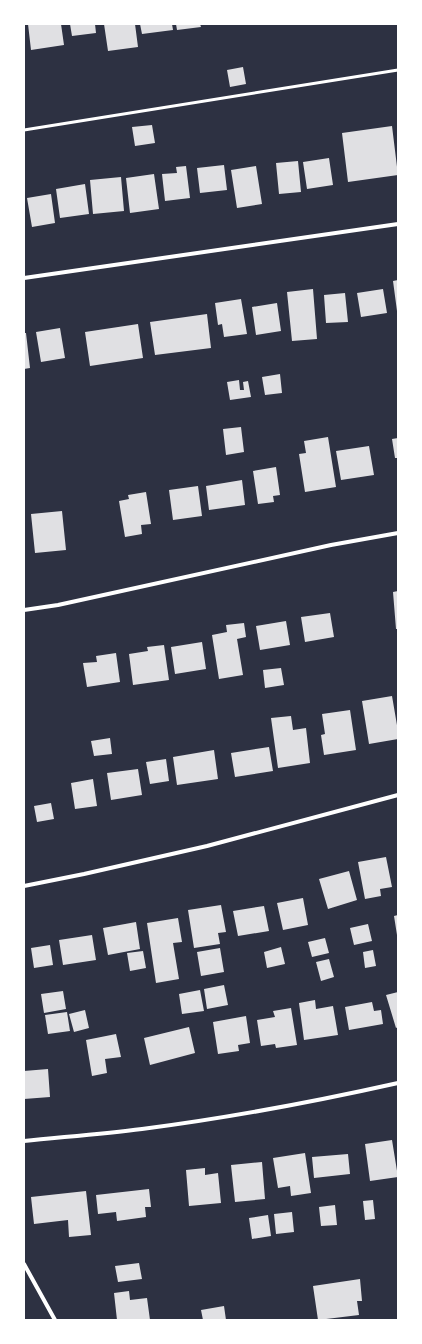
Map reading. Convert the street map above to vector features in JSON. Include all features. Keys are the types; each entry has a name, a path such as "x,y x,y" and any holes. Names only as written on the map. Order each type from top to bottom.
{"street":[{"path":"24,278 398,224"},
{"path":"24,610 58,605 331,545 398,533"},
{"path":"24,886 207,846 398,795"},
{"path":"24,1141 195,1122 307,1102 398,1083"},
{"path":"24,1264 55,1320"}],"lane":[{"path":"24,130 398,70"}],"building":[{"path":"28,24 61,24 64,45 31,50"},
{"path":"70,24 95,24 96,33 72,36"},
{"path":"104,24 135,24 138,47 108,51"},
{"path":"140,24 172,24 173,30 142,34"},
{"path":"176,24 200,24 201,27 177,30"},
{"path":"243,67 246,84 230,87 227,70"},
{"path":"152,125 155,143 135,146 132,127"},
{"path":"392,126 398,175 348,182 342,133"},
{"path":"329,158 333,185 307,189 303,162"},
{"path":"298,161 301,192 279,194 276,163"},
{"path":"224,165 227,190 200,193 197,168"},
{"path":"186,166 190,198 165,201 162,174 177,173 176,167"},
{"path":"256,166 262,204 237,208 231,170"},
{"path":"154,174 159,209 130,213 126,178"},
{"path":"121,177 124,211 93,214 90,180"},
{"path":"85,184 89,214 60,218 56,189"},
{"path":"51,194 55,223 32,227 27,198"},
{"path":"398,280 398,311 397,311 393,281"},
{"path":"313,289 317,339 292,341 287,292"},
{"path":"383,289 387,313 361,317 357,293"},
{"path":"345,293 348,322 326,323 324,295"},
{"path":"241,299 247,334 224,337 222,324 218,325 215,303"},
{"path":"277,303 281,331 256,335 252,307"},
{"path":"207,314 211,348 155,355 150,322"},
{"path":"138,324 143,358 90,366 85,332"},
{"path":"60,328 65,358 41,362 36,332"},
{"path":"24,333 26,333 30,368 24,369"},
{"path":"280,374 282,393 265,395 262,377"},
{"path":"239,380 240,390 244,390 243,382 248,381 251,397 230,400 227,382"},
{"path":"241,427 244,452 226,455 223,429"},
{"path":"328,437 336,487 305,492 299,454 306,453 304,441"},
{"path":"398,438 398,458 395,458 392,439"},
{"path":"369,446 374,475 341,480 336,451"},
{"path":"276,467 280,495 273,496 274,502 258,504 253,471"},
{"path":"242,480 245,505 209,510 206,486"},
{"path":"198,486 202,516 173,520 169,490"},
{"path":"146,492 151,524 141,525 142,534 125,537 119,501 129,499 128,495"},
{"path":"62,511 66,550 35,553 31,514"},
{"path":"398,591 398,629 396,629 393,592"},
{"path":"330,613 334,637 305,642 301,617"},
{"path":"286,621 290,645 260,650 256,626"},
{"path":"244,623 246,637 237,639 243,675 219,679 212,635 227,632 226,625"},
{"path":"202,642 206,669 175,674 171,647"},
{"path":"164,645 169,680 133,685 129,654 148,651 147,647"},
{"path":"116,653 120,682 87,687 83,663 97,662 96,656"},
{"path":"281,668 284,685 265,688 263,670"},
{"path":"392,696 398,739 369,744 362,701"},
{"path":"350,710 356,750 324,755 321,735 325,734 322,714"},
{"path":"291,716 293,730 306,728 310,763 278,768 271,718"},
{"path":"110,738 112,754 94,756 91,741"},
{"path":"269,747 273,771 235,777 231,753"},
{"path":"214,750 218,779 177,785 173,757"},
{"path":"166,759 169,781 150,784 146,762"},
{"path":"138,769 142,795 111,800 107,773"},
{"path":"93,779 97,806 75,809 71,783"},
{"path":"51,803 54,819 37,822 34,806"},
{"path":"386,857 392,887 380,889 381,896 365,899 358,862"},
{"path":"349,871 357,900 328,909 319,879"},
{"path":"303,898 308,925 283,930 277,903"},
{"path":"221,905 226,932 218,933 220,944 194,948 188,910"},
{"path":"264,906 269,931 238,936 233,911"},
{"path":"398,915 398,935 397,935 394,916"},
{"path":"178,918 182,942 173,943 179,979 156,983 147,923"},
{"path":"136,922 140,949 108,955 103,928"},
{"path":"368,924 372,941 354,945 350,928"},
{"path":"92,935 96,960 63,965 59,940"},
{"path":"325,938 329,953 312,957 308,942"},
{"path":"50,945 53,965 34,968 31,948"},
{"path":"281,947 285,964 267,968 264,952"},
{"path":"220,948 224,972 201,976 197,952"},
{"path":"373,950 376,966 365,968 363,952"},
{"path":"143,951 146,968 130,971 127,953"},
{"path":"329,959 334,977 321,981 316,962"},
{"path":"224,985 228,1005 207,1009 204,989"},
{"path":"200,990 204,1011 182,1014 179,994"},
{"path":"63,991 66,1009 44,1013 41,994"},
{"path":"398,992 398,1027 396,1028 386,995"},
{"path":"315,1000 316,1009 333,1006 338,1035 304,1040 299,1003"},
{"path":"372,1002 374,1011 381,1010 383,1024 349,1030 345,1007"},
{"path":"291,1008 297,1045 276,1048 275,1044 261,1046 257,1020 275,1017 273,1011"},
{"path":"85,1010 89,1028 74,1032 69,1014"},
{"path":"67,1012 70,1031 48,1034 45,1015"},
{"path":"246,1016 250,1043 238,1045 239,1051 218,1054 213,1022"},
{"path":"189,1027 195,1053 150,1065 144,1038"},
{"path":"116,1034 121,1057 105,1059 107,1073 92,1076 86,1040"},
{"path":"48,1069 50,1097 24,1099 24,1071"},
{"path":"392,1140 398,1177 370,1181 365,1144"},
{"path":"305,1153 311,1193 291,1196 290,1186 278,1188 273,1158"},
{"path":"348,1154 350,1174 314,1178 312,1157"},
{"path":"262,1162 265,1199 235,1202 231,1165"},
{"path":"205,1168 205,1175 218,1173 221,1203 189,1206 186,1170"},
{"path":"149,1189 151,1207 145,1207 146,1217 117,1221 116,1212 98,1214 96,1195"},
{"path":"86,1191 91,1235 69,1237 68,1220 34,1224 31,1197"},
{"path":"373,1200 375,1219 365,1220 363,1201"},
{"path":"335,1205 337,1225 321,1226 319,1207"},
{"path":"292,1212 294,1232 276,1234 274,1214"},
{"path":"268,1215 271,1236 252,1239 249,1218"},
{"path":"139,1263 142,1279 118,1282 115,1266"},
{"path":"360,1279 362,1301 357,1301 359,1315 318,1320 313,1286"},
{"path":"129,1291 130,1300 147,1298 150,1320 117,1320 114,1293"},
{"path":"224,1306 226,1320 203,1320 201,1310"}]}
